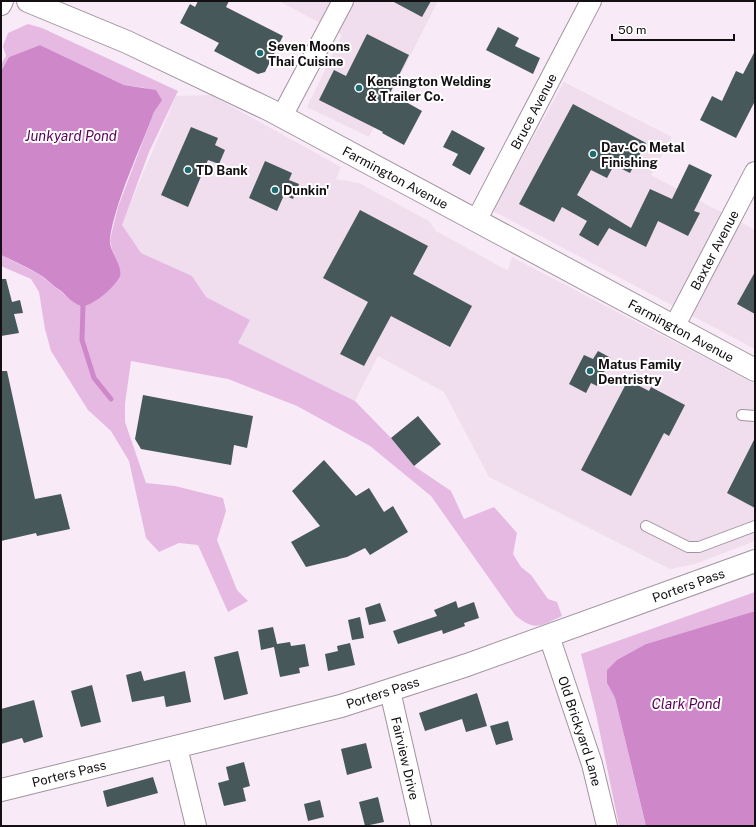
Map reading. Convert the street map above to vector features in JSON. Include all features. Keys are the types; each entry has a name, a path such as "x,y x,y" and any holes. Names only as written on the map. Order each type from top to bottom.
{"main road":[{"name":"Farmington Avenue","path":"28,1 162,58 282,116 755,370"},
{"name":"Porters Pass","path":"1,790 341,706 390,691 549,636 755,561"}],"street":[{"path":"282,116 342,1"},
{"name":"Bruce Avenue","path":"476,221 591,1"},
{"name":"Baxter Avenue","path":"674,327 755,172"},
{"name":"Old Brickyard Lane","path":"549,636 588,751 607,826"},
{"name":"Fairview Drive","path":"390,691 421,826"},
{"path":"177,747 196,826"}],"lane":[{"path":"742,415 755,416"},
{"path":"646,526 688,547 699,547 755,526"}],"shaded area":[{"path":"279,1 438,1 369,137 307,107 342,35"},
{"path":"28,24 42,28 178,91 149,152 122,225 141,253 192,276 206,297 250,320 238,343 355,401 391,438 414,466 451,491 464,519 494,507 517,533 513,554 521,567 531,575 548,599 557,602 562,616 538,626 528,624 515,615 431,496 370,446 297,406 228,379 131,361 125,404 125,422 146,483 175,486 223,498 226,511 217,540 237,590 248,601 228,612 198,545 179,543 159,552 146,538 129,461 111,431 88,410 51,351 45,329 39,292 31,279 1,266 1,255 39,274 75,303 83,306 119,267 113,255 110,240 118,207 154,112 161,100 146,88 124,85 40,45 9,57 1,71 1,64 6,56 3,46 8,33"},
{"path":"564,82 672,137 651,175 755,230 755,349 493,211"},
{"path":"211,95 341,167 336,179 359,183 429,221 436,231 503,268 508,270 512,257 755,384 755,541 695,564 670,569 489,477 444,392 378,356 355,401 238,343 250,320 205,297 192,276 141,253 121,225 176,96"},
{"path":"755,592 755,611 646,644 607,683 615,698 646,826 619,826 596,714 581,654"}],"water":[{"name":"Junkyard Pond","path":"40,45 124,85 156,90 162,100 154,112 117,207 113,223 110,243 119,267 120,276 118,280 98,299 93,303 83,306 74,303 39,274 1,255 1,71 9,57"},
{"name":"Clark Pond","path":"755,611 755,826 646,826 615,698 607,683 607,670 617,660 646,644"}],"building":[{"path":"198,1 229,1 226,7 283,36 265,72 258,74 214,51 219,43 180,23 190,4 195,7"},
{"path":"392,1 431,1 422,17"},
{"path":"498,27 519,38 515,46 540,58 533,74 486,50"},
{"name":"Kensington Welding & Trailer Co.","path":"367,34 409,55 390,93 422,111 404,145 382,133 383,132 319,100 334,70 346,76"},
{"path":"755,51 755,101 736,138 700,120 712,96 722,101 736,71 743,74"},
{"name":"Dav-Co Metal Finishing","path":"573,104 646,143 630,173 614,165 607,178 591,170 577,195 631,228 650,189 672,199 689,164 712,175 694,211 700,213 688,236 658,221 646,247 609,228 598,246 579,235 587,221 562,207 554,222 519,204"},
{"name":"TD Bank","path":"191,127 218,138 215,145 225,150 219,164 208,160 188,207 161,195"},
{"path":"452,130 485,148 470,175 452,165 458,154 443,147"},
{"name":"Dunkin'","path":"265,161 292,173 289,180 299,184 293,199 284,195 277,211 249,198"},
{"path":"360,210 428,246 413,274 472,306 450,347 391,316 364,366 340,354 368,302 323,278"},
{"path":"755,272 755,314 737,304"},
{"path":"1,279 6,279 12,302 20,300 23,313 14,314 19,333 1,336"},
{"name":"Matus Family Dentristry","path":"598,351 611,358 597,386 591,383 586,393 569,384 584,355 593,359"},
{"path":"1,371 7,371 35,499 61,494 70,529 37,536 36,533 1,541"},
{"path":"628,380 649,391 651,387 685,405 669,436 664,433 631,496 581,470"},
{"path":"143,395 253,416 247,448 234,445 231,465 141,449 135,439"},
{"path":"418,416 441,444 414,466 391,438"},
{"path":"755,438 755,508 727,493"},
{"path":"324,460 356,496 369,488 384,512 393,506 408,532 370,555 365,548 347,557 306,567 291,542 320,526 292,491"},
{"path":"456,601 458,608 474,602 479,618 464,623 465,626 443,634 442,630 398,644 393,631 437,616 434,610"},
{"path":"380,603 386,621 369,625 365,608"},
{"path":"360,617 364,638 352,640 348,620"},
{"path":"273,627 277,644 290,642 291,646 305,644 309,666 299,668 300,673 280,677 274,647 261,650 258,630"},
{"path":"350,643 355,665 328,671 325,654 338,651 337,646"},
{"path":"238,651 248,694 224,700 214,657"},
{"path":"141,671 144,681 185,671 191,702 166,707 164,696 132,702 126,675"},
{"path":"92,685 101,722 81,727 71,691"},
{"path":"477,693 487,726 466,732 462,719 425,731 419,713"},
{"path":"34,700 43,737 24,743 22,738 1,744 1,709"},
{"path":"508,721 513,740 496,745 490,726"},
{"path":"366,743 372,768 347,775 341,749"},
{"path":"244,762 250,786 243,788 246,801 224,806 218,783 229,780 226,767"},
{"path":"153,777 158,793 107,807 103,791"},
{"path":"378,797 384,822 365,826 359,802"},
{"path":"320,800 324,817 308,821 304,804"}],"waterway":[{"path":"81,300 83,306 82,340 94,378 111,399"}],"place":[{"name":"Seven Moons Thai Cuisine","path":"260,53"},
{"name":"Kensington Welding & Trailer Co.","path":"359,88"},
{"name":"Dav-Co Metal Finishing","path":"593,154"},
{"name":"TD Bank","path":"188,170"},
{"name":"Dunkin'","path":"275,190"},
{"name":"Matus Family Dentristry","path":"590,371"}]}
